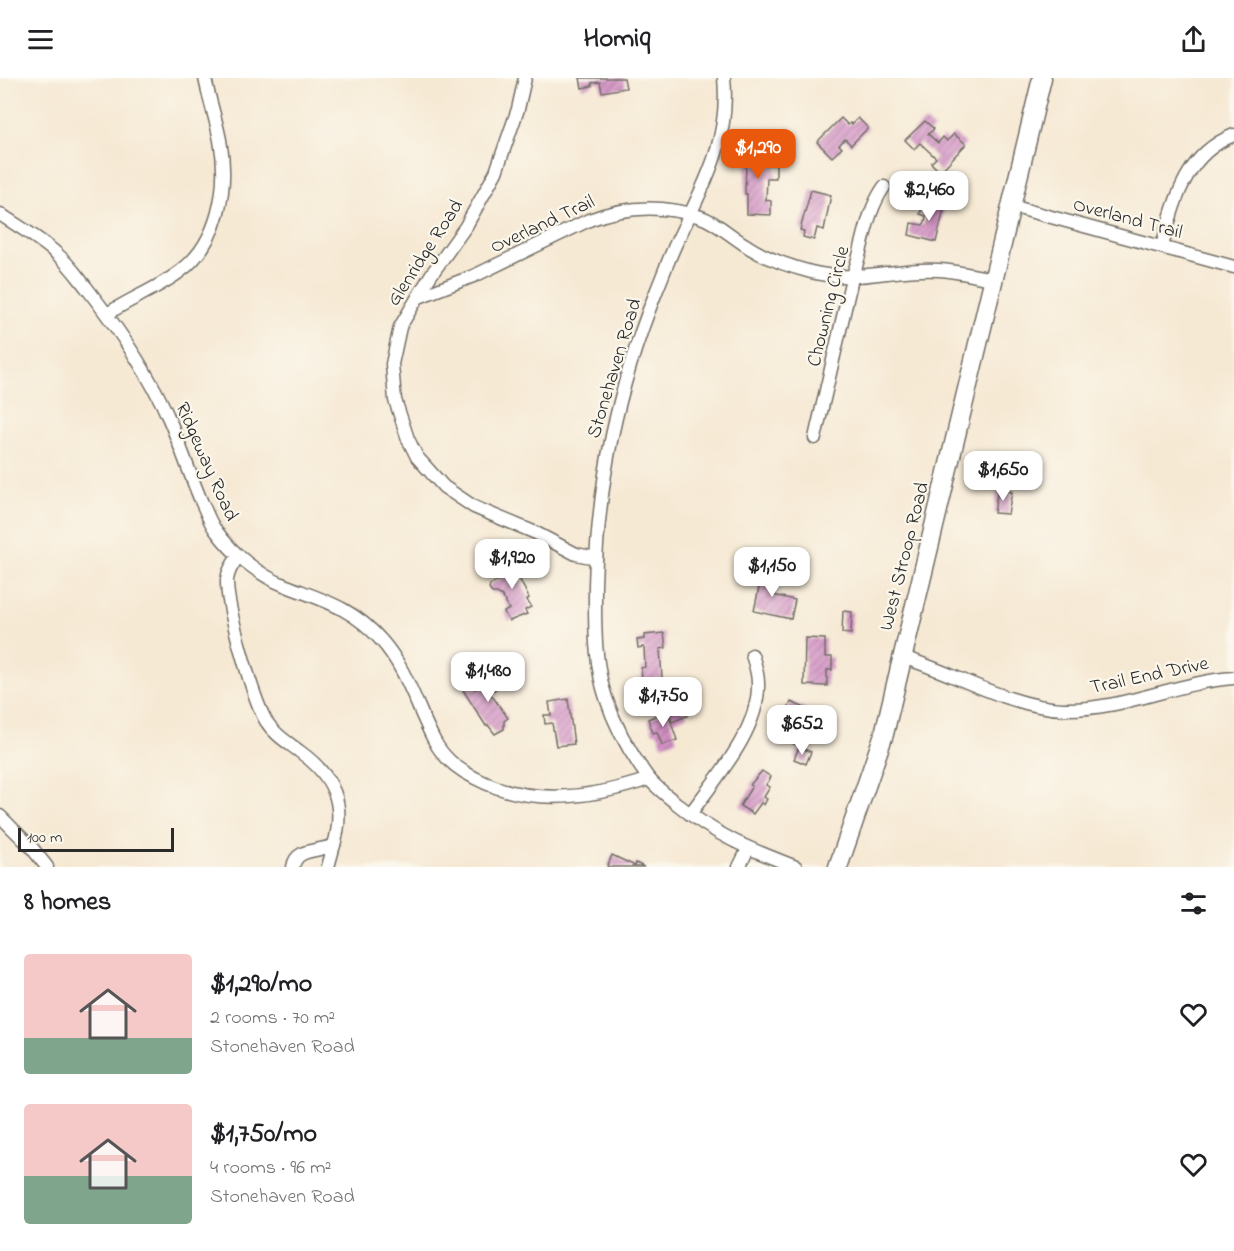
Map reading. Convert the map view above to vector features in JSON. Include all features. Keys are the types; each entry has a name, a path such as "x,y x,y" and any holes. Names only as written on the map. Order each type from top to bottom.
{"main road":[{"name":"West Stroop Road","path":"838,867 884,734 1042,78"}],"street":[{"path":"107,314 120,305 154,289 179,272 200,252 209,237 221,200 223,160 205,78"},
{"name":"Glenridge Road","path":"525,78 518,109 496,172 465,226 431,275 400,327 395,346 392,380 400,419 408,440 429,473 444,487 466,502 536,533 576,554 596,558"},
{"name":"Stonehaven Road","path":"650,779 615,721 602,680 596,647 596,558 601,497 607,456 627,374 656,292 681,233 707,181 722,135 725,111 724,78"},
{"path":"1162,246 1174,202 1187,174 1206,151 1234,135"},
{"name":"Chowning Circle","path":"815,438 852,278 871,210 884,187"},
{"name":"Overland Trail","path":"1011,206 1234,267"},
{"name":"Overland Trail","path":"419,297 476,275 607,213 644,208 664,209 702,217 746,246 789,266 814,273 852,278 938,270 993,279"},
{"name":"Ridgeway Road","path":"0,214 56,253 107,314 147,377 167,415 217,532 239,556 269,578 328,601 349,611 363,622 394,656 441,752 462,771 503,790 517,794 544,796 603,792 650,779"},
{"path":"239,556 228,575 228,595 257,703 272,729 312,760 330,782 336,795 340,818 328,867"},
{"path":"690,814 736,748 755,710 758,681 752,655"},
{"name":"Trail End Drive","path":"902,657 1018,700 1056,708 1093,708 1195,684 1234,678"},
{"path":"650,779 690,814 727,839 796,867"},
{"path":"0,816 32,848 46,867"},
{"path":"293,867 297,857 303,853 327,849 334,845"},
{"path":"739,867 748,849"}],"building":[{"path":"580,78 624,78 626,88 602,92 600,82 582,88"},
{"path":"841,118 848,125 858,118 868,128 851,145 845,139 839,145 842,148 832,157 817,142"},
{"path":"925,121 934,129 928,134 938,143 943,137 947,141 954,134 966,144 940,172 931,163 936,158 920,143 914,149 905,140"},
{"path":"747,144 767,144 766,165 776,165 776,178 767,178 766,200 771,201 771,215 747,214 747,194 745,194"},
{"path":"811,190 831,195 824,230 817,228 814,240 803,237 804,231 800,230"},
{"path":"924,200 945,205 936,242 909,235 911,223 923,225 925,222 926,216 920,214"},
{"path":"998,488 1012,492 1008,514 994,513"},
{"path":"519,558 526,572 518,576 531,607 525,610 527,614 509,621 504,612 509,609 502,596 492,593 489,589 490,585 501,579 498,574 503,571 501,568"},
{"path":"763,569 778,572 773,595 795,600 791,619 754,611"},
{"path":"843,611 852,612 851,634 842,633"},
{"path":"664,633 666,648 660,649 662,678 642,680 641,668 645,667 644,647 638,648 637,640 644,639 644,635"},
{"path":"805,638 825,639 825,657 832,657 832,670 827,670 827,686 804,685"},
{"path":"498,673 505,682 490,693 508,718 504,721 504,729 495,734 488,725 486,726 463,690 471,685 475,689 493,674 494,676"},
{"path":"568,699 574,744 556,746 552,723 545,724 544,715 551,715 549,702"},
{"path":"791,702 821,715 810,741 800,737 797,745 780,738 784,728 780,726"},
{"path":"682,703 687,716 672,722 667,709"},
{"path":"667,711 677,740 662,745 657,732 653,733 648,719"},
{"path":"799,747 811,752 806,764 794,759"},
{"path":"762,771 771,777 766,785 770,787 764,797 767,799 764,805 761,803 753,814 740,806 752,786 750,785"},
{"path":"612,855 635,866 636,863 644,867 607,867"}]}
